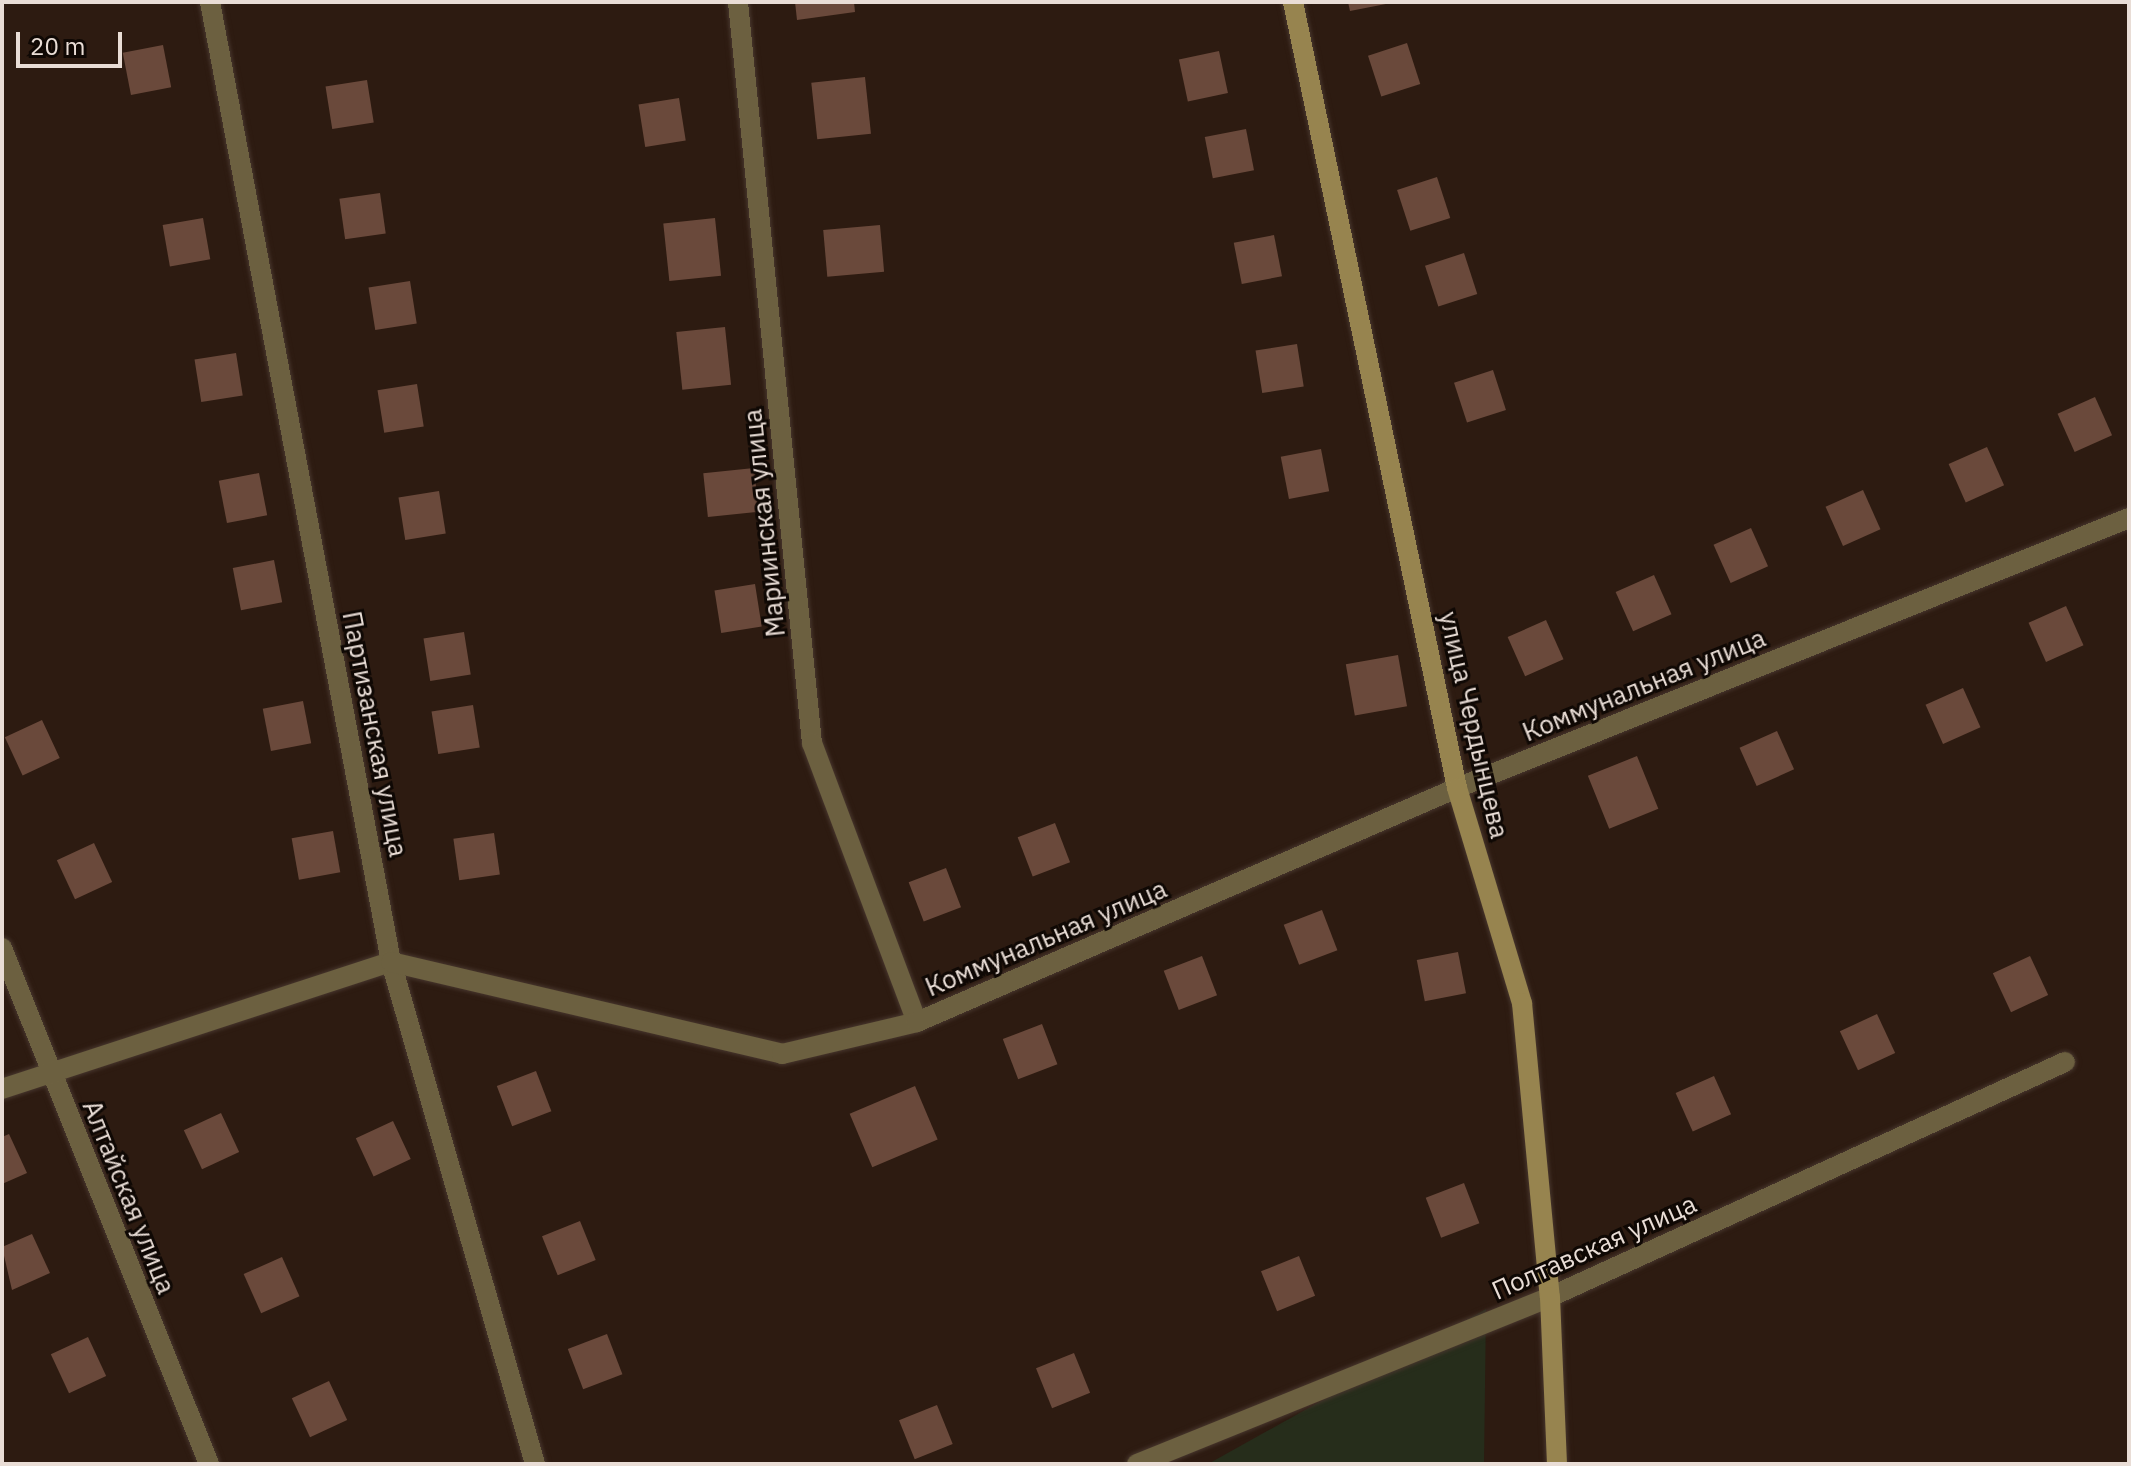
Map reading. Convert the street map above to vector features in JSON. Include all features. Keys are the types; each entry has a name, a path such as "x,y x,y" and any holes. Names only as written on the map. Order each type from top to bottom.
{"street":[{"name":"Партизанская улица","path":"210,2 391,962 535,1464"},
{"name":"Мариинская улица","path":"738,2 812,743 917,1022"},
{"name":"улица Чердынцева","path":"1293,2 1457,788 1522,1003 1550,1297 1557,1464"},
{"name":"Коммунальная улица","path":"391,962 782,1054 917,1022 1457,788 2129,518"},
{"name":"Алтайская улица","path":"2,948 209,1464"},
{"path":"2,1089 49,1069 391,962"},
{"name":"Полтавская улица","path":"1137,1464 1550,1297 2065,1062"}],"green space":[{"path":"1486,1309 1484,1464 1208,1464"}],"building":[{"path":"795,2 854,2 855,12 797,20"},
{"path":"1348,2 1391,2 1391,3 1350,11"},
{"path":"1407,43 1420,84 1381,97 1368,56"},
{"path":"163,45 171,87 131,95 123,53"},
{"path":"1219,51 1228,93 1188,102 1179,60"},
{"path":"865,77 871,134 817,139 811,83"},
{"path":"367,80 374,122 332,129 326,87"},
{"path":"679,98 686,140 645,147 639,104"},
{"path":"1246,129 1254,170 1213,178 1205,137"},
{"path":"1437,177 1450,218 1410,231 1397,190"},
{"path":"380,193 386,234 345,239 339,199"},
{"path":"203,218 210,259 170,266 163,225"},
{"path":"715,218 721,276 669,281 663,223"},
{"path":"880,225 884,272 827,277 823,230"},
{"path":"1274,235 1282,276 1242,284 1234,243"},
{"path":"1464,253 1477,294 1438,307 1425,266"},
{"path":"410,281 417,323 375,330 369,288"},
{"path":"725,327 731,385 682,390 676,332"},
{"path":"1297,344 1304,386 1262,393 1256,351"},
{"path":"236,353 243,395 201,402 195,360"},
{"path":"1493,370 1506,410 1467,423 1454,383"},
{"path":"417,384 424,426 384,433 377,390"},
{"path":"2095,397 2112,435 2075,452 2058,414"},
{"path":"1987,447 2004,485 1966,502 1949,464"},
{"path":"1321,449 1329,491 1289,499 1281,457"},
{"path":"754,468 759,512 708,517 703,473"},
{"path":"259,473 267,515 227,523 219,481"},
{"path":"1863,490 1880,529 1843,546 1826,507"},
{"path":"439,491 446,533 405,540 399,497"},
{"path":"1751,528 1768,566 1731,583 1714,545"},
{"path":"274,560 282,602 241,610 233,568"},
{"path":"1654,575 1671,614 1633,631 1616,592"},
{"path":"755,584 762,626 721,633 715,590"},
{"path":"2066,606 2083,645 2046,662 2029,623"},
{"path":"1546,620 1563,659 1525,676 1508,637"},
{"path":"464,632 471,674 430,681 424,638"},
{"path":"1398,655 1407,706 1355,715 1346,664"},
{"path":"1963,688 1980,727 1943,744 1926,705"},
{"path":"303,701 311,743 271,751 263,709"},
{"path":"473,705 480,747 438,754 432,712"},
{"path":"42,720 60,758 23,775 5,737"},
{"path":"1777,731 1794,769 1757,786 1740,748"},
{"path":"1637,756 1658,809 1609,829 1588,776"},
{"path":"1055,823 1070,862 1033,877 1018,837"},
{"path":"333,831 340,872 299,880 292,838"},
{"path":"494,833 500,875 459,880 453,839"},
{"path":"94,843 112,882 75,899 57,860"},
{"path":"946,868 961,907 924,922 909,882"},
{"path":"1322,910 1337,950 1299,965 1284,925"},
{"path":"1458,952 1466,993 1425,1001 1417,960"},
{"path":"1202,956 1217,995 1179,1010 1164,971"},
{"path":"2030,956 2048,995 2011,1012 1993,973"},
{"path":"1877,1014 1895,1053 1858,1070 1840,1031"},
{"path":"1042,1024 1057,1064 1018,1079 1003,1039"},
{"path":"536,1071 551,1111 512,1126 497,1086"},
{"path":"1714,1076 1731,1114 1693,1131 1676,1093"},
{"path":"915,1086 938,1139 872,1167 850,1114"},
{"path":"221,1113 239,1152 202,1169 184,1130"},
{"path":"393,1121 411,1159 374,1176 356,1138"},
{"path":"9,1134 27,1173 2,1184 2,1137"},
{"path":"1464,1183 1479,1223 1441,1238 1426,1198"},
{"path":"580,1221 596,1260 558,1275 542,1236"},
{"path":"32,1234 50,1273 12,1290 2,1247"},
{"path":"1299,1256 1315,1296 1277,1311 1261,1271"},
{"path":"282,1257 299,1296 261,1313 244,1274"},
{"path":"607,1334 622,1374 583,1389 568,1349"},
{"path":"88,1337 106,1376 69,1393 51,1354"},
{"path":"1074,1353 1090,1393 1052,1408 1036,1368"},
{"path":"329,1381 347,1420 310,1437 292,1398"},
{"path":"937,1405 953,1444 915,1459 899,1420"}]}
